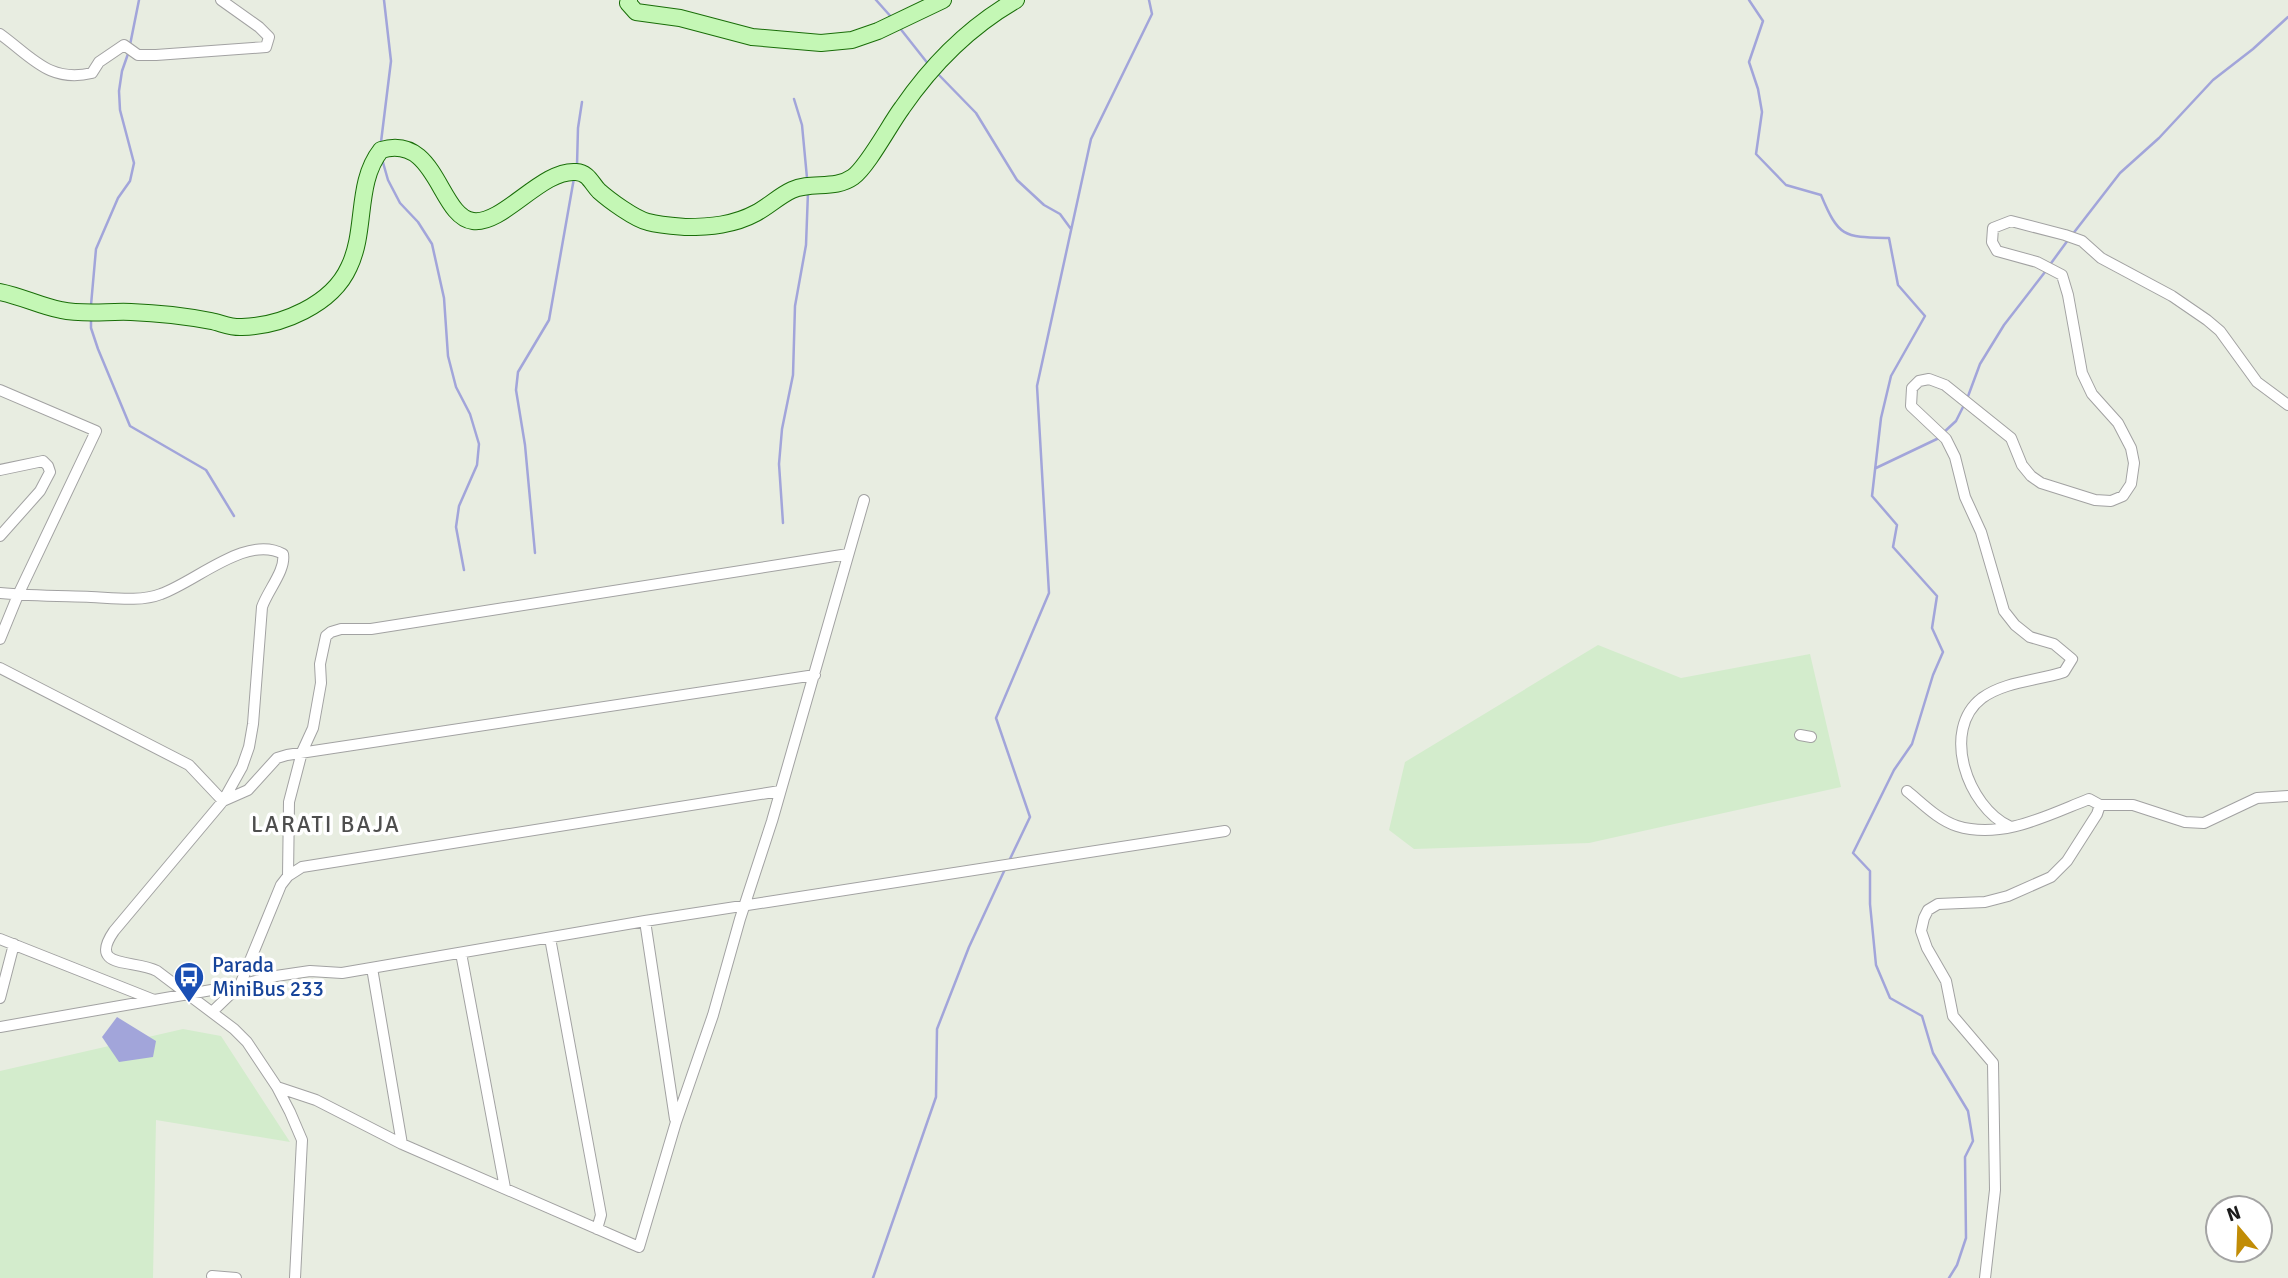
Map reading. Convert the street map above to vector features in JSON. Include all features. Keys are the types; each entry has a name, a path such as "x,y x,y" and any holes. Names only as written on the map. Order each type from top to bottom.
{"street":[{"path":"0,34 48,70 68,77 92,73 99,62 124,45 138,54 156,55 266,47 269,37 221,0"},
{"path":"629,0 628,4 636,12 680,18 752,37 821,43 852,40 878,31 943,0"},
{"path":"0,292 65,311 131,312 209,320 239,328 263,325 291,316 319,302 349,268 369,168 381,150 394,146 406,149 420,160 436,176 454,208 462,217 474,221 488,219 548,178 564,172 578,172 589,176 598,190 647,222 684,227 737,222 794,189 814,184 827,186 853,177 865,164 902,106 952,45 1016,0"},
{"path":"2009,826 1997,821 1987,811 1968,779 1961,744 1962,730 1969,714 1980,700 2013,684 2064,672 2072,659 2054,644 2030,637 2015,625 2004,611 1981,532 1965,497 1955,457 1946,439 1911,406 1912,388 1919,381 1929,379 1945,385 2011,438 2022,465 2041,483 2095,500 2111,501 2123,496 2129,489 2134,463 2126,434 2105,406 2092,394 2082,373 2062,275 2037,262 1997,251 1992,242 1993,228 2011,221 2066,234 2082,241 2101,258 2172,296 2207,320 2220,331 2257,382 2288,405"},
{"path":"0,390 96,431 0,639"},
{"path":"0,470 43,461 50,472 40,491 0,536"},
{"path":"277,1087 316,1100 402,1144 639,1247 676,1122 713,1015 864,500"},
{"path":"0,593 120,598 159,595 201,575 235,554 265,547 283,554 283,569 269,589 262,607 257,685 249,747 234,784 106,943 106,952 111,959 122,963 147,966 212,1012 247,1042 277,1087 302,1140 295,1278"},
{"path":"288,876 289,802 302,752 313,728 321,682 320,664 326,636 331,632 341,629 371,629 848,554"},
{"path":"0,668 189,765 223,801"},
{"path":"223,801 248,790 277,758 302,752 814,675"},
{"path":"212,1012 240,985 275,896 288,876 302,867 780,791"},
{"path":"1907,791 1955,825 1972,829 2037,821 2089,799 2100,805 2133,805 2185,822 2204,823 2257,799 2288,796"},
{"path":"1985,1278 1995,1190 1993,1063 1953,1016 1946,981 1927,948 1921,931 1924,918 1928,910 1938,904 1985,902 2008,896 2051,877 2067,861 2100,805"},
{"path":"0,1027 186,995 288,974 310,971 342,973 744,906 1225,831"},
{"path":"645,922 676,1122"},
{"path":"550,938 601,1215 597,1229"},
{"path":"0,939 154,1000"},
{"path":"0,998 15,944"},
{"path":"461,953 505,1188"},
{"path":"372,968 402,1144"},
{"path":"212,1276 236,1278"}],"green space":[{"path":"1598,645 1681,678 1810,654 1841,787 1589,843 1414,849 1389,830 1405,762"},
{"path":"183,1029 221,1036 290,1142 156,1120 153,1278 0,1278 0,1071"}],"water":[{"path":"117,1017 156,1041 153,1057 119,1062 102,1037"}],"waterway":[{"path":"130,45 139,0"},
{"path":"381,142 391,61 384,0"},
{"path":"876,0 893,19"},
{"path":"1009,861 1030,817 996,718 1049,593 1037,386 1091,139 1152,14 1149,0"},
{"path":"1749,0 1763,21 1749,62 1762,112 1756,154 1786,185 1821,195 1833,220 1845,232 1862,237 1889,238 1898,285 1925,316 1891,376 1881,418 1872,496 1897,525 1893,547 1937,596 1932,628 1943,652 1933,675 1912,744 1894,770 1853,853 1870,871 1870,904 1876,965 1890,998 1922,1016 1933,1053 1968,1111 1973,1141 1965,1157 1966,1238 1957,1265 1949,1278"},
{"path":"2072,235 2120,173 2159,138 2213,80 2288,17"},
{"path":"899,27 929,65"},
{"path":"91,305 96,249 118,198 130,181 134,163 120,110 119,91 129,51"},
{"path":"937,73 976,113 1017,180 1044,205 1060,214 1071,229"},
{"path":"794,99 802,125 807,178"},
{"path":"577,165 582,102"},
{"path":"382,159 388,180 400,203 418,222 432,244 444,298 448,356 456,387 470,414 479,444 477,465 459,506 456,527 464,570"},
{"path":"535,553 525,445 516,390 518,372 549,320 574,178"},
{"path":"783,523 779,464 782,429 793,375 795,306 806,245 808,192"},
{"path":"2049,266 2068,240"},
{"path":"1967,399 1980,364 2004,325 2045,272"},
{"path":"91,319 98,349 130,426 206,470 234,516"},
{"path":"1943,433 1956,421 1964,405"},
{"path":"1876,468 1939,438"},
{"path":"873,1278 936,1097 937,1029 969,947 1006,867"}],"place":[{"name":"Parada MiniBus 233","path":"189,1004"}],"district":[{"name":"LARATI BAJA","path":"326,824"}]}
